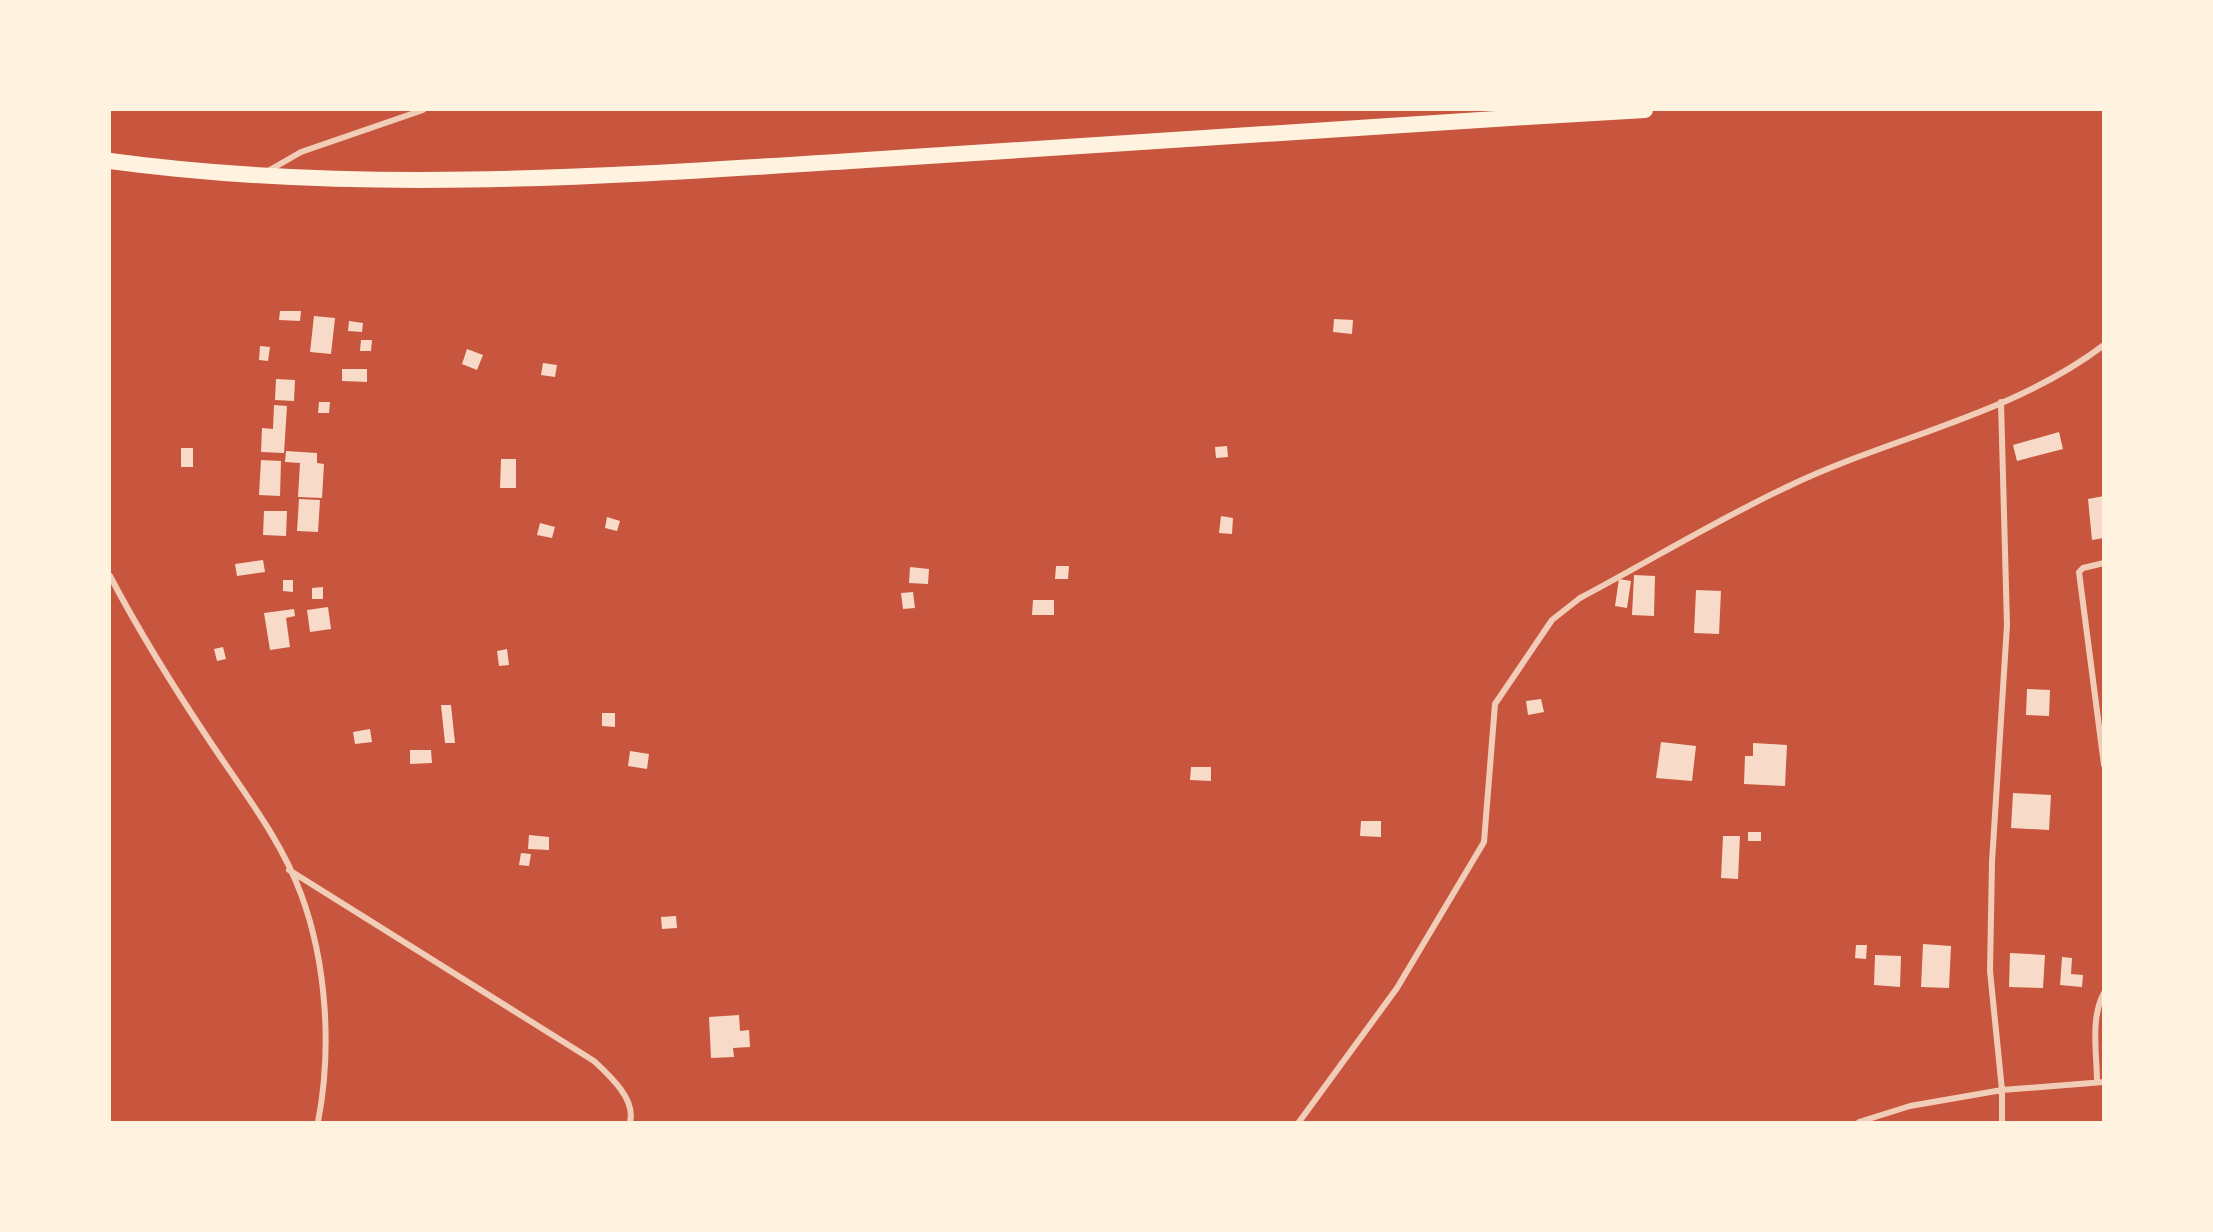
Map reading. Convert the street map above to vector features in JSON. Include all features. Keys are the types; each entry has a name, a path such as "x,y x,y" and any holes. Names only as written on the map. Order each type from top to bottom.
{"highway":[{"path":"110,161 307,179 465,179 641,173 1645,110"}],"street":[{"path":"262,175 301,152 423,110"},
{"path":"1299,1122 1397,988 1484,842 1495,704 1552,620 1580,598 1789,486 2001,402 2079,364 2103,345"},
{"path":"2001,402 2007,625 1992,862 1990,971 2002,1090 2002,1122"},
{"path":"2103,562 2083,568 2079,572 2102,734 2103,765"},
{"path":"110,576 157,663 270,829 301,894 318,960 325,1028 322,1102 318,1122"},
{"path":"289,870 594,1061 619,1085 632,1116 630,1122"},
{"path":"1859,1122 1910,1106 2002,1090 2100,1082 2096,1022 2098,1004 2103,993"}],"building":[{"path":"280,311 301,311 300,321 279,320"},
{"path":"314,316 335,318 331,354 310,352"},
{"path":"1334,319 1353,320 1352,334 1333,332"},
{"path":"349,321 363,323 362,332 348,331"},
{"path":"361,340 372,340 371,351 360,351"},
{"path":"260,346 270,347 268,361 259,360"},
{"path":"467,349 483,355 477,370 462,364"},
{"path":"543,363 557,365 555,377 541,375"},
{"path":"342,369 367,369 367,382 342,381"},
{"path":"276,379 295,380 294,401 275,400"},
{"path":"319,402 330,402 329,413 318,413"},
{"path":"274,405 287,406 284,453 261,452 262,428 273,429"},
{"path":"2059,432 2063,449 2017,461 2013,445"},
{"path":"1227,446 1228,457 1216,458 1215,447"},
{"path":"181,448 193,448 193,467 181,467"},
{"path":"286,451 317,453 317,463 324,464 322,498 298,497 300,463 285,462"},
{"path":"501,459 516,459 516,488 500,488"},
{"path":"261,460 281,461 280,496 259,495"},
{"path":"2104,496 2104,538 2092,540 2088,499"},
{"path":"299,499 320,500 318,532 297,531"},
{"path":"264,511 287,511 286,536 263,535"},
{"path":"1221,516 1233,518 1232,534 1219,533"},
{"path":"607,517 620,521 617,531 605,528"},
{"path":"540,523 555,527 552,538 537,535"},
{"path":"263,560 265,572 237,576 235,564"},
{"path":"1056,566 1069,566 1068,579 1055,579"},
{"path":"910,567 929,569 928,584 909,583"},
{"path":"1634,575 1655,576 1654,616 1632,615"},
{"path":"1619,579 1631,581 1627,608 1615,606"},
{"path":"283,580 293,580 293,592 283,591"},
{"path":"323,587 323,599 312,599 312,588"},
{"path":"1696,590 1721,591 1719,634 1694,633"},
{"path":"913,592 915,608 903,609 901,593"},
{"path":"1033,600 1054,600 1054,615 1032,615"},
{"path":"328,607 331,629 310,632 307,610"},
{"path":"294,609 295,616 286,618 290,647 270,650 264,613"},
{"path":"223,647 226,659 217,661 214,649"},
{"path":"507,649 509,665 499,666 497,651"},
{"path":"2027,689 2050,690 2049,716 2026,715"},
{"path":"1541,699 1544,712 1528,715 1526,701"},
{"path":"441,705 451,705 455,743 445,743"},
{"path":"602,713 615,713 615,727 602,726"},
{"path":"370,729 372,742 355,744 353,732"},
{"path":"1661,742 1696,746 1692,781 1656,778"},
{"path":"1753,743 1787,745 1785,786 1744,784 1745,756 1753,756"},
{"path":"410,750 431,750 432,763 410,764"},
{"path":"630,751 649,754 647,769 628,766"},
{"path":"1191,767 1211,767 1211,781 1190,780"},
{"path":"2013,793 2051,795 2049,830 2011,828"},
{"path":"1361,821 1381,821 1381,837 1360,836"},
{"path":"1748,832 1761,832 1761,841 1748,841"},
{"path":"529,835 549,837 549,850 528,849"},
{"path":"1723,836 1740,836 1738,879 1721,878"},
{"path":"521,853 531,854 529,866 519,865"},
{"path":"676,916 677,928 662,929 661,917"},
{"path":"1923,944 1951,946 1949,988 1921,987"},
{"path":"1856,945 1867,945 1866,959 1855,958"},
{"path":"2010,953 2045,955 2043,988 2009,987"},
{"path":"1875,955 1901,956 1900,987 1874,985"},
{"path":"2062,957 2072,958 2071,974 2083,975 2082,987 2060,985"},
{"path":"739,1015 740,1031 749,1030 750,1047 733,1048 734,1057 711,1058 709,1017"}]}
